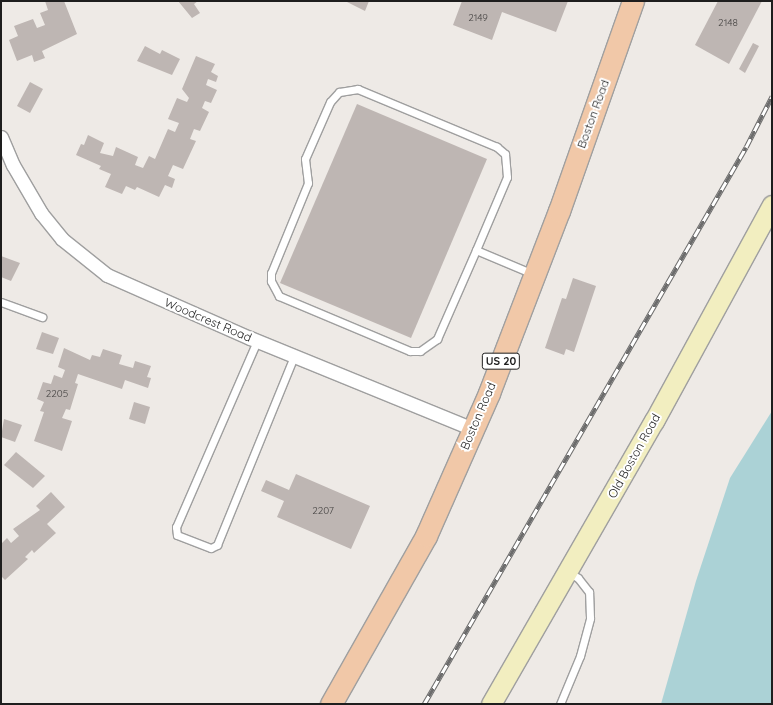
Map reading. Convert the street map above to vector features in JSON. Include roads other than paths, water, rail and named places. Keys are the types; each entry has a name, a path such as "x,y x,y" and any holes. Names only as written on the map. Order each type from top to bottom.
{"main road":[{"name":"Boston Road","path":"331,704 426,536 473,429 559,211 633,1"}],"street":[{"name":"Woodcrest Road","path":"1,137 13,165 41,213 62,239 89,263 144,292 257,341 473,429"},
{"name":"Old Boston Road","path":"490,704 568,572 772,204"}],"lane":[{"path":"358,89 497,147 504,154 507,177 476,250 437,339 420,351 403,348 279,296 274,290 271,273 308,183 305,158 330,102 339,92 358,89"},
{"path":"476,250 533,274"},
{"path":"1,302 42,317"},
{"path":"257,341 176,527 177,535 211,548 217,545 294,356"},
{"path":"560,704 580,656 590,618 589,592 578,578 568,572"}],"water":[{"path":"772,411 772,704 661,704 696,581 730,478"}],"railway":[{"path":"424,704 746,147 772,96"}]}
